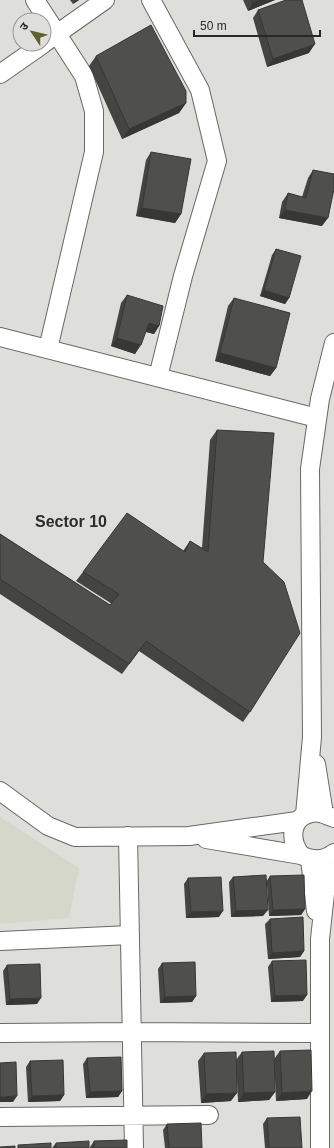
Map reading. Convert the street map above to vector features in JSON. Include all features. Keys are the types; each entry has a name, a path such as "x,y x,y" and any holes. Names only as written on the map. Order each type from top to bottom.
{"street":[{"path":"35,0 39,12"},
{"path":"52,37 105,0"},
{"path":"151,0 200,90 217,161 183,276 158,377"},
{"path":"48,349 94,152 94,111 84,76 52,44"},
{"path":"0,74 31,52"},
{"path":"0,337 317,418"},
{"path":"320,939 305,857 296,849 292,839 293,829 301,818 312,737 310,469 320,399 334,343"},
{"path":"0,791 48,826 75,837 189,836 301,818 314,812 331,817 312,737"},
{"path":"128,836 134,1148"},
{"path":"189,836 319,860 332,855 320,939 320,1148"},
{"path":"0,941 130,935"},
{"path":"0,1033 319,1033"},
{"path":"0,1117 209,1115"}],"shaded area":[{"path":"0,817 79,868 69,918 0,923"}],"building":[{"path":"252,0 260,0 253,3"},
{"path":"286,0 302,0 315,44 273,59 258,10"},
{"path":"151,25 186,91 186,103 129,129 96,56"},
{"path":"151,152 191,159 181,214 142,208"},
{"path":"313,170 334,174 334,189 328,218 285,210 288,193 306,198"},
{"path":"276,249 301,256 289,298 264,290"},
{"path":"127,295 163,306 159,326 149,323 141,345 117,338"},
{"path":"234,298 290,313 276,368 220,353"},
{"path":"217,430 274,433 263,562 284,582 300,633 250,712 146,641 129,664 0,579 0,534 110,605 119,594 83,572 127,513 185,552 190,541 208,552"},
{"path":"266,875 268,910 236,911 233,877"},
{"path":"304,875 305,909 273,910 270,876"},
{"path":"221,877 223,911 191,912 188,878"},
{"path":"303,917 304,951 272,953 270,919"},
{"path":"306,960 307,995 275,996 272,961"},
{"path":"195,962 196,996 165,997 162,963"},
{"path":"40,964 41,998 10,999 7,965"},
{"path":"311,1050 312,1091 282,1093 280,1051"},
{"path":"274,1051 275,1092 244,1093 242,1052"},
{"path":"236,1052 237,1093 206,1094 204,1053"},
{"path":"121,1057 122,1091 90,1092 87,1058"},
{"path":"63,1060 64,1095 32,1096 30,1061"},
{"path":"16,1062 17,1096 0,1097 0,1063"},
{"path":"300,1117 302,1148 269,1148 267,1118"},
{"path":"201,1123 202,1148 169,1148 167,1124"},
{"path":"127,1140 127,1148 94,1148 94,1141"},
{"path":"89,1141 89,1148 56,1148 56,1143"},
{"path":"51,1143 51,1148 18,1148 18,1145"},
{"path":"15,1146 15,1148 0,1148 0,1147"}],"district":[{"name":"Sector 10","path":"71,521"}]}
